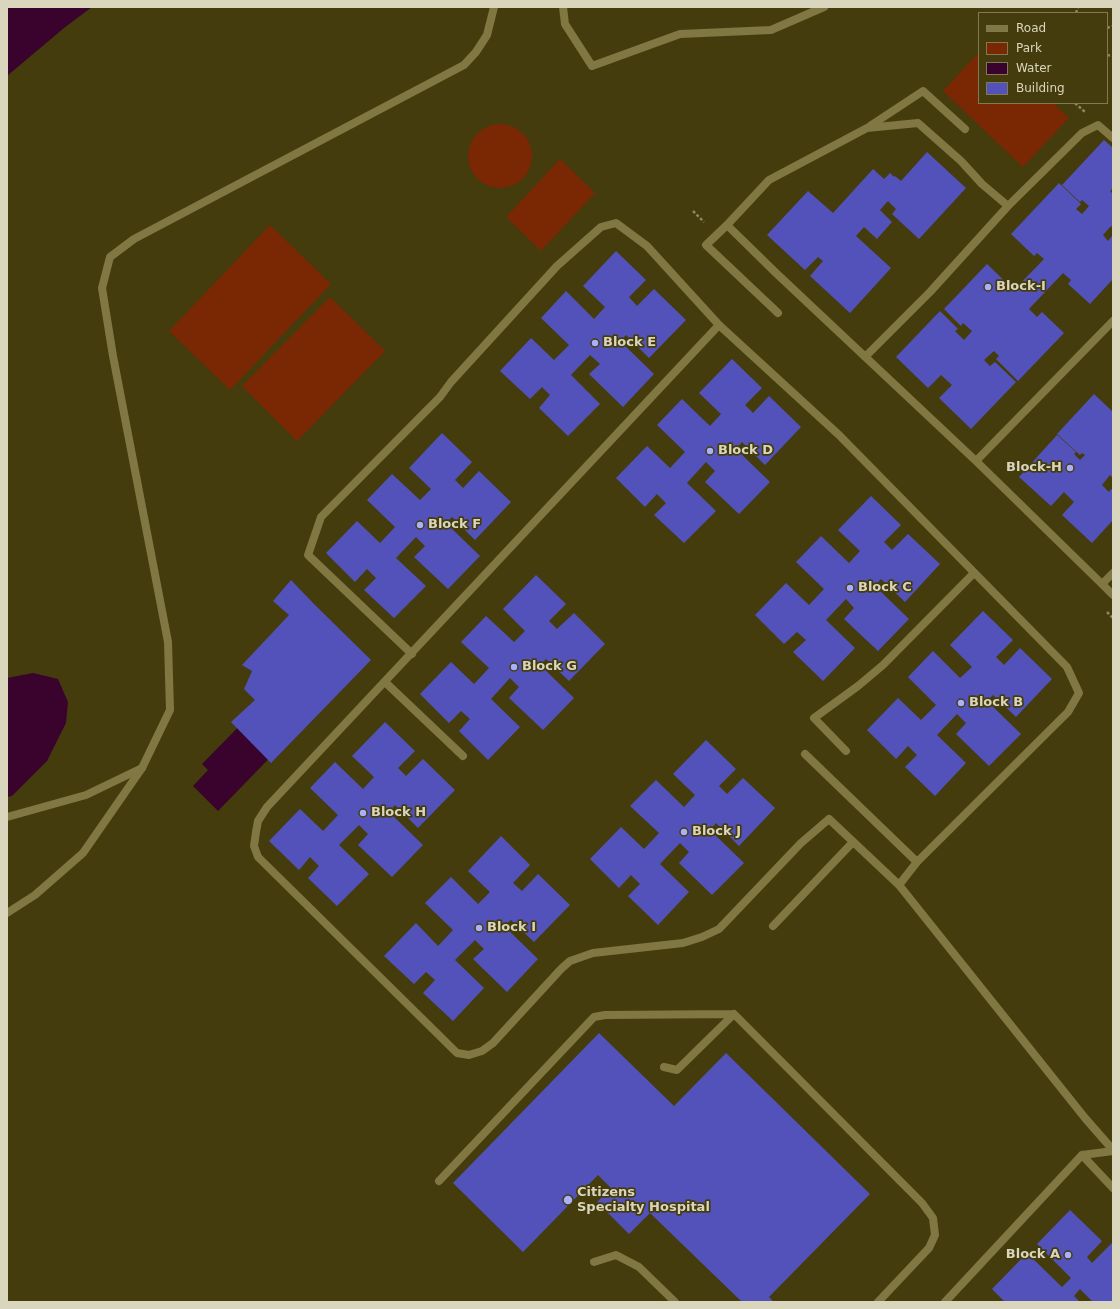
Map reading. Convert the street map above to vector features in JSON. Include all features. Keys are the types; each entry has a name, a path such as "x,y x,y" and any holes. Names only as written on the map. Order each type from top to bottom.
{"street":[{"path":"7,913 36,895 82,853 142,768 170,710 168,642 113,356 102,288 110,257 134,239 464,65 476,52 487,35 494,7"},
{"path":"562,7 565,24 592,66 680,34 771,30 824,7"},
{"path":"778,313 706,245 769,180 867,128 923,92 965,129"},
{"path":"867,128 918,123 961,161 982,184 1008,206"},
{"path":"865,357 930,292 1008,206 1082,133 1098,125 1113,138"},
{"path":"412,654 308,555 322,517 440,397 451,382 557,266 601,227 616,224 647,246 719,325 839,435 1067,667 1079,693 1068,712 917,862 899,885"},
{"path":"727,224 776,273 976,461 1113,595"},
{"path":"976,461 1113,321"},
{"path":"719,325 267,807 258,821 254,846 258,857 457,1053 469,1055 482,1051 492,1044 570,961 593,953 683,943 702,937 719,929 801,843 830,819 899,885 1113,1151"},
{"path":"846,751 814,718 858,686 883,665 974,573"},
{"path":"1102,584 1113,573"},
{"path":"385,682 463,756"},
{"path":"805,754 917,862"},
{"path":"7,817 86,795 142,768"},
{"path":"772,926 854,842"},
{"path":"664,1068 677,1070 734,1014"},
{"path":"439,1181 594,1017 605,1015 734,1014 922,1203 934,1218 935,1235 930,1248 878,1302"},
{"path":"945,1302 1082,1156 1113,1151"},
{"path":"1082,1156 1113,1188"},
{"path":"594,1262 616,1255 639,1267 675,1302"}],"green space":[{"path":"978,53 978,104 1054,104 1069,118 1023,167 943,91"},
{"path":"500,124 518,130 526,138 532,156 526,174 518,182 500,188 482,182 474,174 468,156 474,138 482,130"},
{"path":"560,159 595,193 541,251 506,217"},
{"path":"270,225 331,284 230,390 169,331"},
{"path":"330,297 385,351 297,441 242,386"}],"water":[{"path":"7,7 92,7 64,28 7,76"},
{"path":"33,673 58,679 68,702 66,723 47,761 12,796 7,797 7,678"},
{"path":"258,707 289,738 218,811 193,786 208,770 202,764"}],"building":[{"name":"Block-I","path":"1104,140 1113,148 1113,188 1110,191 1113,194 1113,228 1111,226 1103,235 1108,241 1112,236 1113,237 1113,279 1090,304 1068,284 1071,280 1063,273 1029,309 1037,317 1042,312 1064,333 1018,381 996,359 999,356 994,351 984,360 990,366 995,362 1016,382 971,429 939,398 952,385 941,375 928,388 896,357 940,311 958,329 955,331 964,340 972,331 963,323 961,326 944,309 987,264 1014,290 1044,259 1037,253 1034,256 1011,234 1059,183 1081,204 1076,209 1082,214 1089,206 1082,200 1080,202 1062,185"},
{"path":"927,152 966,188 919,239 892,214 896,209 888,201 880,210 892,222 877,239 864,227 856,236 891,268 850,313 810,276 823,261 818,257 805,270 767,235 808,191 833,213 873,169 884,179 890,173 901,181"},
{"name":"Block E","path":"616,251 646,280 629,297 637,306 654,289 686,320 649,358 626,335 620,341 654,374 623,407 589,374 600,364 590,355 571,375 600,404 568,436 539,408 550,395 542,387 530,399 500,371 531,338 554,360 569,345 541,318 566,291 594,319 605,307 583,286"},
{"name":"Block D","path":"732,359 762,388 745,405 753,413 769,396 801,427 765,465 742,442 736,449 770,482 739,514 705,482 715,471 706,462 687,483 716,511 684,543 654,515 666,503 657,494 645,507 616,478 647,446 670,468 685,452 657,425 682,399 710,426 721,414 699,393"},
{"name":"Block-H","path":"1094,394 1113,412 1113,478 1110,475 1102,485 1109,492 1111,489 1113,491 1113,520 1092,543 1062,515 1074,502 1064,492 1051,506 1019,477 1057,435 1076,452 1074,454 1080,460 1085,455 1082,453 1080,455 1057,434"},
{"name":"Block F","path":"442,433 472,462 455,480 463,488 479,471 511,502 475,540 452,517 446,523 480,556 448,589 414,557 425,546 416,537 396,558 426,586 394,618 364,590 376,578 367,569 355,582 326,553 357,521 380,543 395,527 367,500 392,474 420,500 431,489 409,468"},
{"name":"Block C","path":"871,496 901,525 884,542 892,550 908,534 940,564 905,602 881,579 875,586 909,619 878,651 844,619 854,608 846,599 826,620 855,648 823,681 793,652 806,640 797,632 784,644 755,615 786,583 809,605 824,589 796,562 821,536 849,563 860,551 838,530"},
{"name":"Block G","path":"536,575 566,604 549,621 557,629 574,613 605,644 569,681 546,659 540,665 574,698 543,730 509,698 519,687 510,678 491,699 520,727 488,760 459,731 470,719 461,711 449,723 420,694 451,662 474,684 489,668 461,642 486,616 514,642 525,631 503,609"},
{"path":"291,580 371,660 271,763 231,722 255,700 244,689 252,671 242,665 289,615 273,601"},
{"name":"Block B","path":"983,611 1013,640 996,657 1004,665 1020,648 1052,679 1016,717 993,695 987,701 1021,734 989,766 956,734 966,723 957,714 937,735 966,763 935,796 905,767 917,755 908,746 896,759 867,730 898,698 921,720 936,705 908,677 933,651 960,678 972,667 950,645"},
{"name":"Block H","path":"385,722 415,751 398,768 406,776 423,759 455,790 418,828 395,805 389,812 423,845 392,877 358,845 368,834 359,825 339,845 369,874 337,906 308,878 319,866 310,857 299,870 269,841 300,809 323,831 338,815 310,788 335,762 363,789 374,777 352,756"},
{"name":"Block J","path":"706,740 736,769 719,786 727,794 743,778 775,808 739,846 716,823 710,830 744,863 712,895 679,863 689,852 680,843 660,864 689,892 658,925 628,896 640,884 631,875 619,888 590,859 621,827 644,849 659,833 630,806 656,780 684,807 695,795 673,774"},
{"name":"Block I","path":"501,836 530,865 513,883 522,891 538,874 570,905 534,942 511,920 504,926 538,959 507,992 473,959 484,949 475,940 455,960 484,988 453,1021 423,993 435,980 426,972 414,984 384,956 416,923 438,946 453,930 425,903 451,877 478,904 490,892 468,871"},
{"path":"599,1033 674,1106 726,1053 870,1194 769,1297 774,1302 742,1302 650,1213 629,1234 597,1202 611,1188 598,1175 523,1252 453,1183"},
{"name":"Block A","path":"1070,1210 1102,1241 1087,1257 1092,1263 1112,1243 1113,1244 1113,1302 1093,1302 1080,1289 1074,1296 1080,1302 1005,1302 992,1289 1027,1253 1062,1287 1071,1278 1037,1244"}],"place":[{"name":"Block-I","path":"988,287"},
{"name":"Block E","path":"595,343"},
{"name":"Block D","path":"710,451"},
{"name":"Block-H","path":"1070,468"},
{"name":"Block F","path":"420,525"},
{"name":"Block C","path":"850,588"},
{"name":"Block G","path":"514,667"},
{"name":"Block B","path":"961,703"},
{"name":"Block H","path":"363,813"},
{"name":"Block J","path":"684,832"},
{"name":"Block I","path":"479,928"},
{"name":"Citizens Specialty Hospital","path":"568,1200"},
{"name":"Block A","path":"1068,1255"}]}
